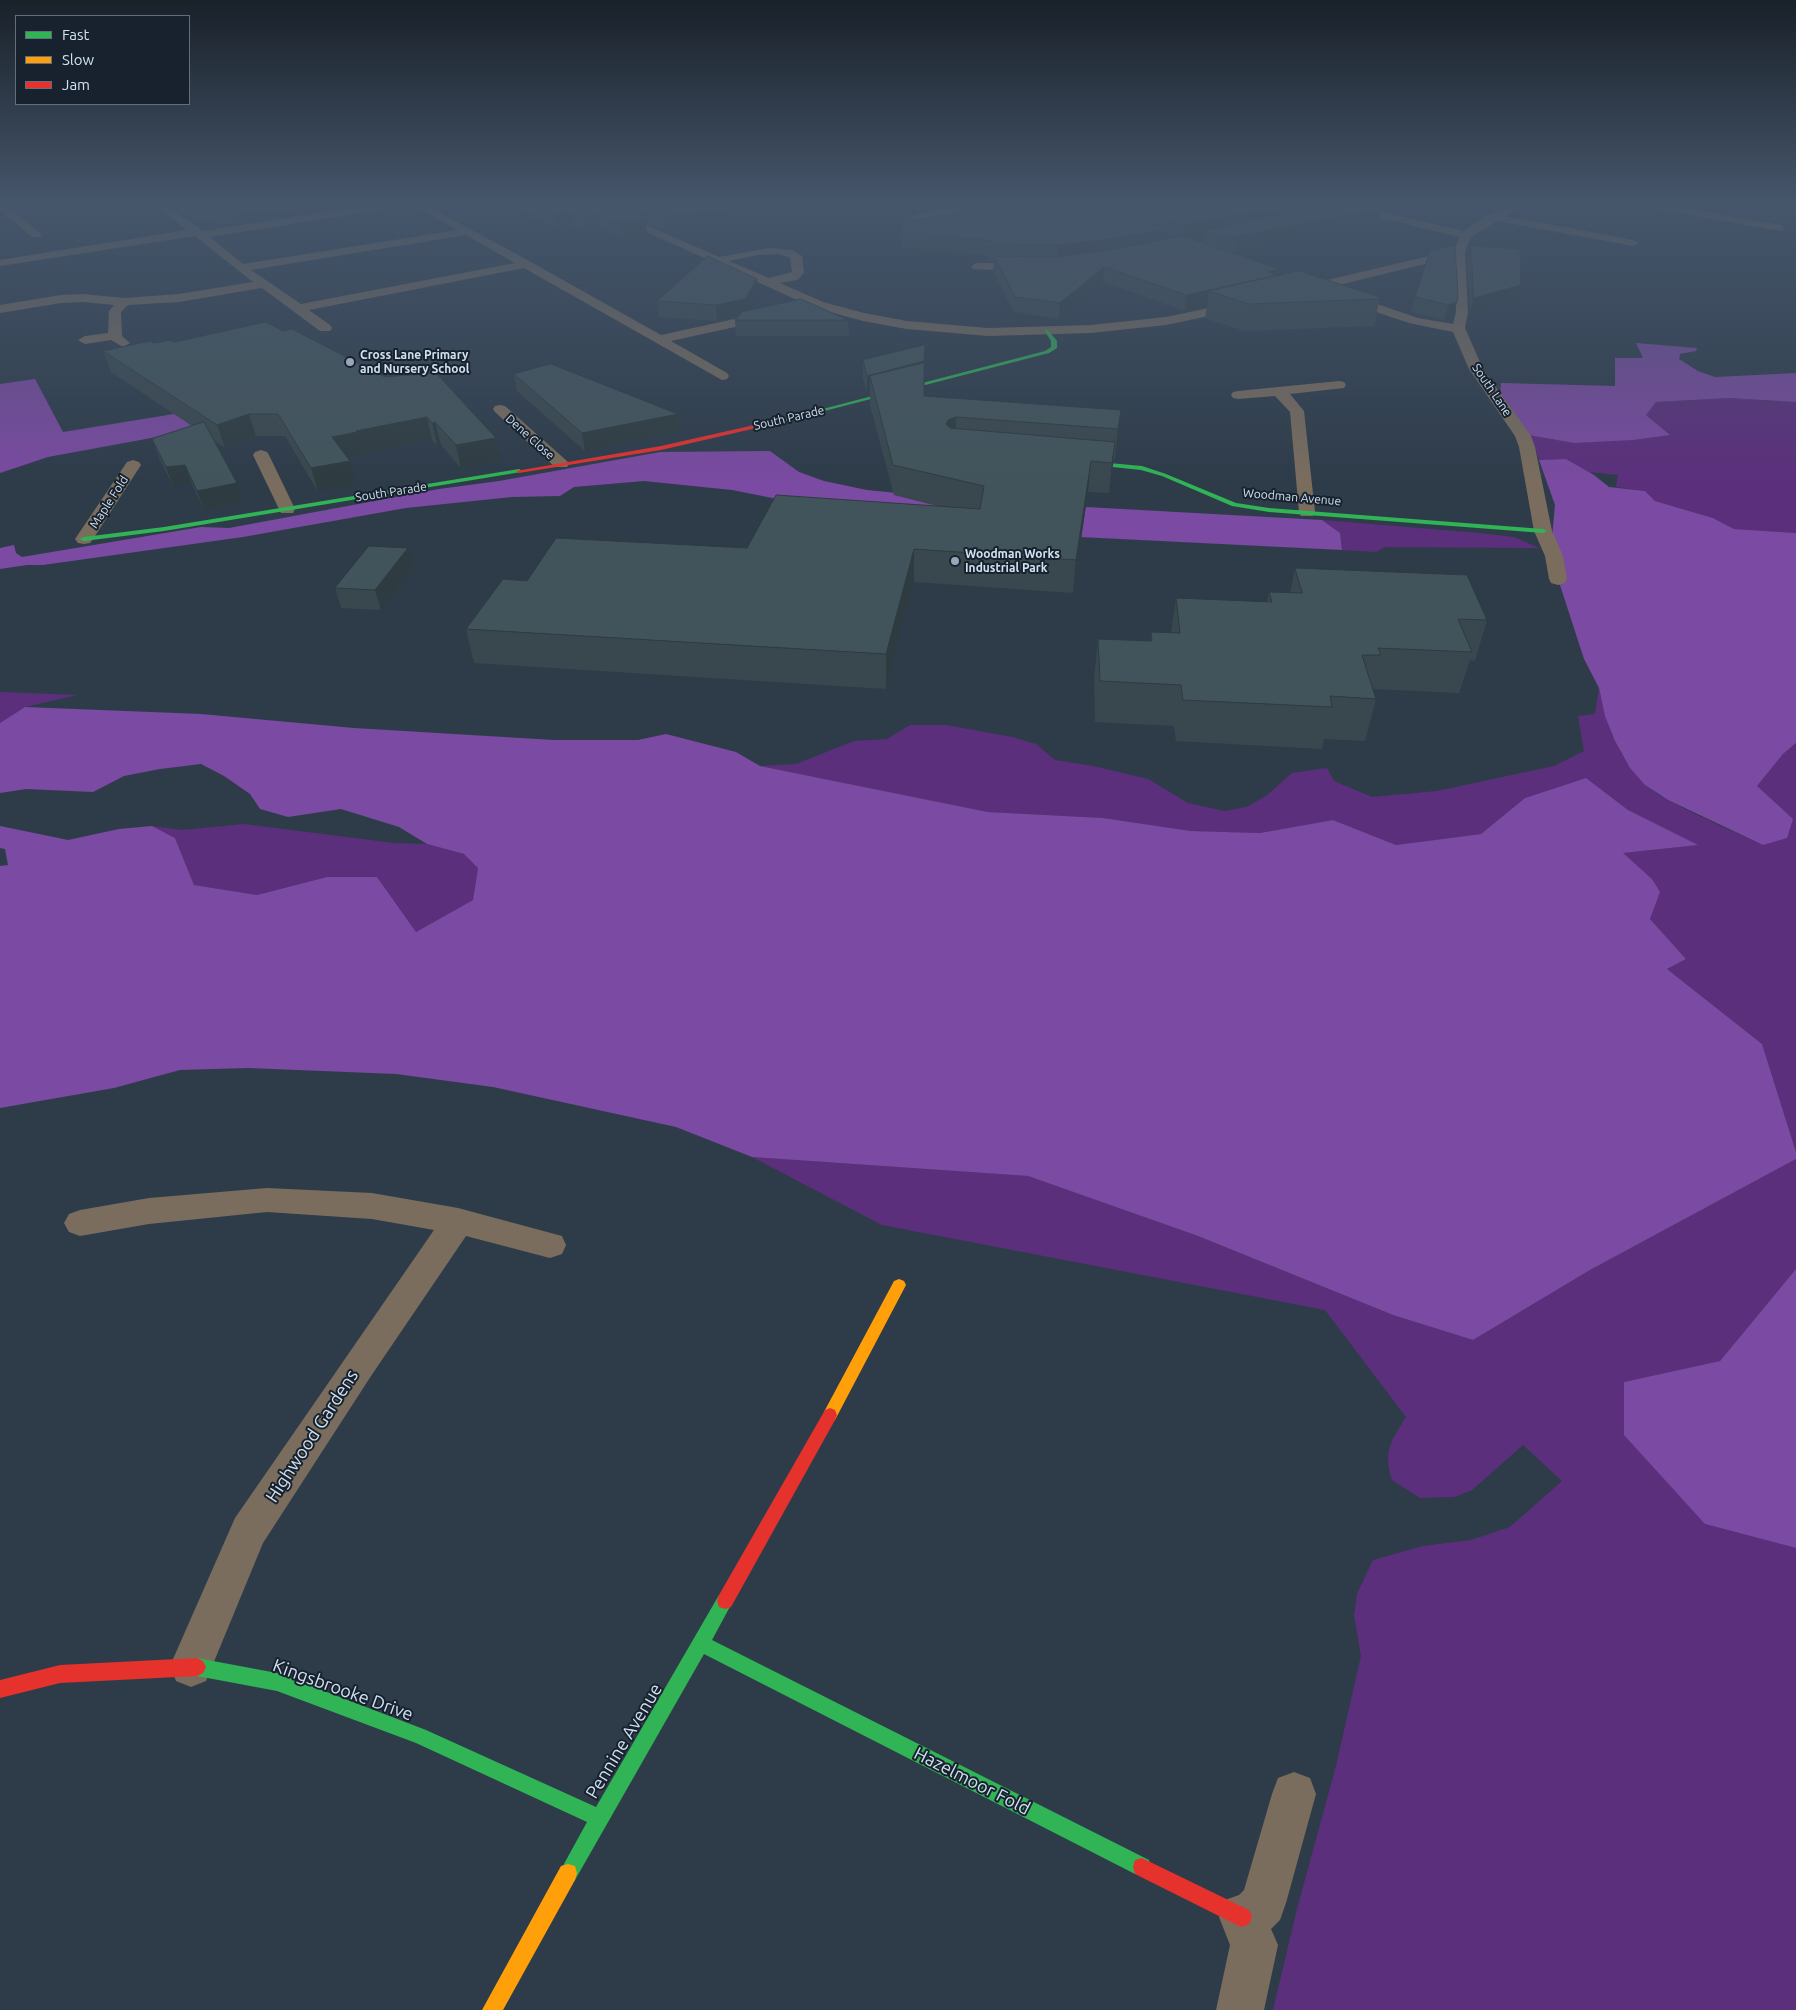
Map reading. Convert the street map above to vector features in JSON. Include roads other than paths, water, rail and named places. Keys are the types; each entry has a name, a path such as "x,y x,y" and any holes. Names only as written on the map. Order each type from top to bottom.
{"street":[{"path":"0,309 61,299 82,298 124,302 185,297"},
{"path":"282,297 325,328"},
{"path":"299,308 357,297"},
{"path":"584,297 722,376"},
{"path":"801,297 819,305 863,317 907,325 988,332 1046,331 1166,322 1253,302"},
{"path":"1344,297 1415,320 1446,328 1458,328 1462,312 1461,297"},
{"path":"86,340 118,336 115,311 124,302"},
{"path":"800,309 819,305"},
{"path":"658,340 781,313"},
{"name":"South Lane","path":"1458,328 1476,369 1521,432 1527,447 1544,531 1554,556 1558,579"},
{"name":"South Parade","path":"84,540 661,448 812,414 1047,352 1054,348 1054,341 1046,331"},
{"path":"1238,395 1339,385"},
{"path":"1279,391 1297,411 1307,512"},
{"name":"Dene Close","path":"500,409 561,464"},
{"path":"262,455 287,509"},
{"name":"Woodman Avenue","path":"1064,461 1142,468 1164,474 1234,505 1269,510 1544,531"},
{"name":"Maple Fold","path":"84,540 133,465"},
{"path":"80,1223 149,1211 267,1200 372,1206 458,1221 550,1245"},
{"name":"Highwood Gardens","path":"191,1666 249,1532 359,1365 458,1221"},
{"name":"Pennine Avenue","path":"492,2010 599,1818 702,1644 788,1491 899,1285"},
{"name":"Hazelmoor Fold","path":"702,1644 1242,1917"},
{"name":"Kingsbrooke Drive","path":"0,1689 60,1674 191,1666 276,1682 420,1736 599,1818"},
{"path":"1240,2010 1254,1945 1242,1917 1254,1913 1263,1903 1294,1794"}],"place":[{"name":"Cross Lane Primary and Nursery School","path":"350,362"},
{"name":"Woodman Works Industrial Park","path":"955,561"}]}
